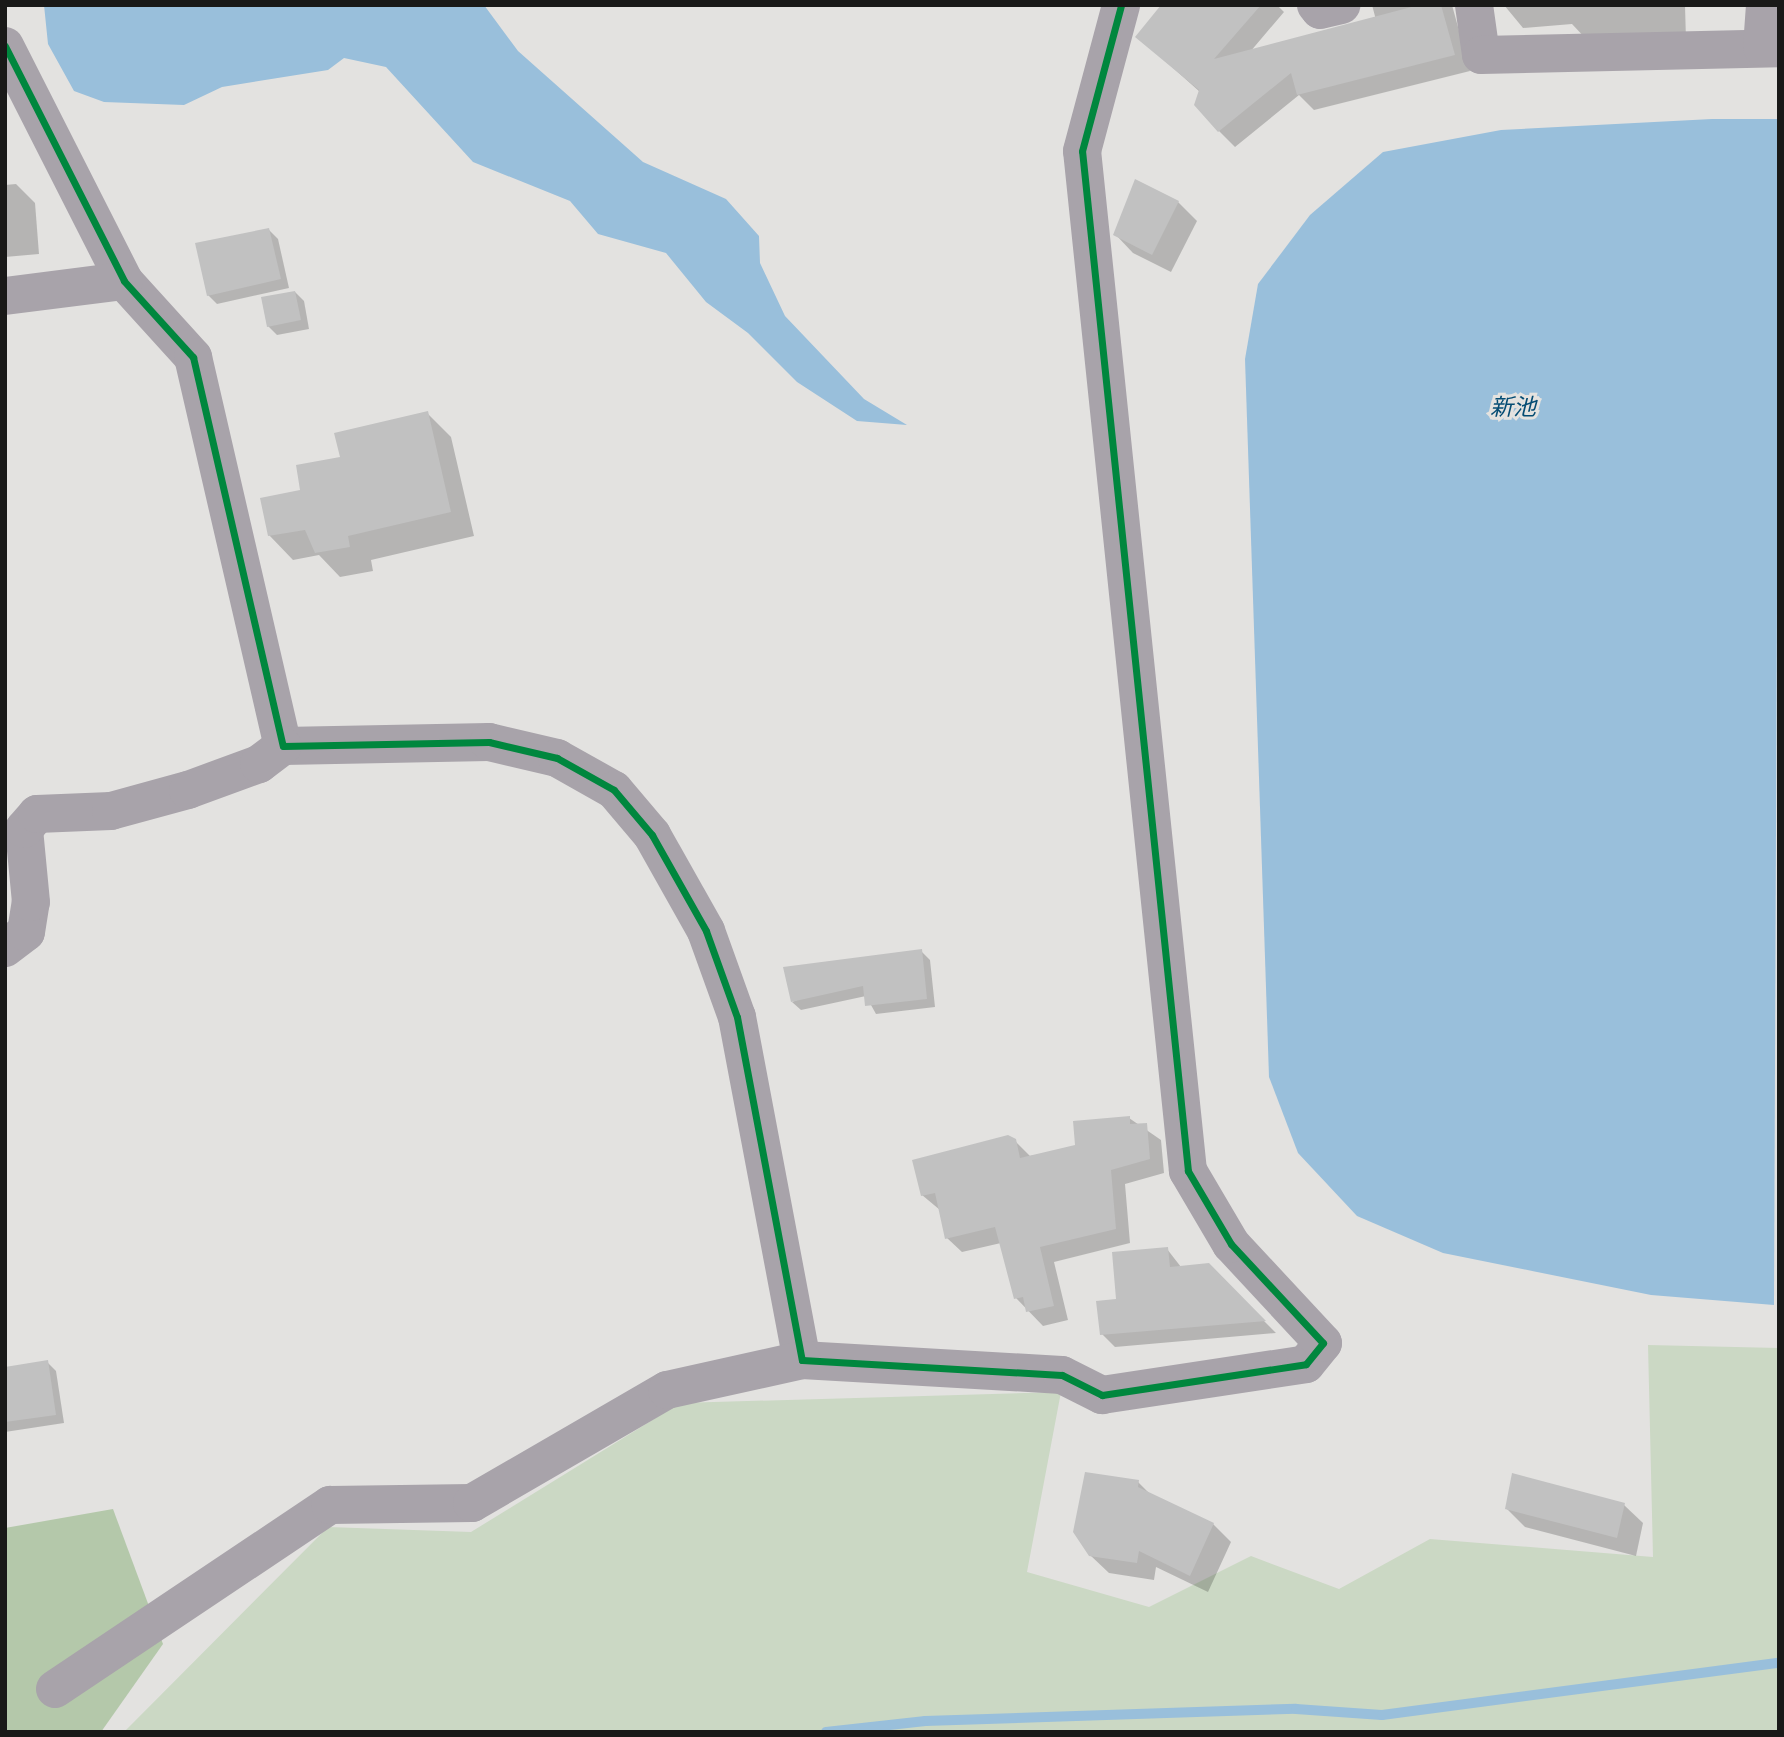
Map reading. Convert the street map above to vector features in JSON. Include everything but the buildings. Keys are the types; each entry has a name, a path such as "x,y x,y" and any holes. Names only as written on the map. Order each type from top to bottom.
{"street":[{"path":"55,1689 330,1505 472,1503 667,1390 802,1360 1062,1375 1102,1395 1306,1364 1323,1343 1231,1244 1188,1171 1082,150 1121,5"},
{"path":"1316,5 1341,5"},
{"path":"1474,5 1481,55 1771,47 1765,5"},
{"path":"5,46 124,281 193,357 283,746"},
{"path":"5,296 124,281"},
{"path":"5,948 26,932 31,902 24,829 37,814 111,811 188,790 259,764 283,746 489,743 557,758 614,790 652,835 706,931 737,1017 802,1360"}],"green space":[{"path":"1648,1345 1779,1348 1779,1732 124,1732 328,1527 471,1532 680,1403 1061,1392 1027,1572 1149,1607 1251,1556 1339,1589 1430,1539 1653,1557"},
{"path":"113,1509 163,1644 101,1732 5,1732 5,1528"}],"water":[{"path":"44,5 484,5 518,51 643,162 726,199 759,236 760,263 785,316 864,399 907,425 857,421 797,382 748,333 706,302 666,253 598,234 570,201 473,162 386,67 344,58 328,70 222,87 184,105 104,102 74,91 48,44"},
{"name":"新池","path":"1712,119 1779,119 1774,1305 1651,1295 1443,1253 1357,1216 1298,1153 1269,1077 1245,359 1258,284 1310,215 1383,152 1501,130"}],"waterway":[{"path":"826,1732 925,1721 1296,1709 1382,1715 1779,1663"}],"cycle path":[{"path":"5,46 124,281 193,357 283,746 489,742 557,758 614,790 652,835 706,931 737,1017 802,1360 1062,1375 1102,1395 1306,1364 1323,1343 1231,1244 1188,1171 1082,151 1121,5"}]}
